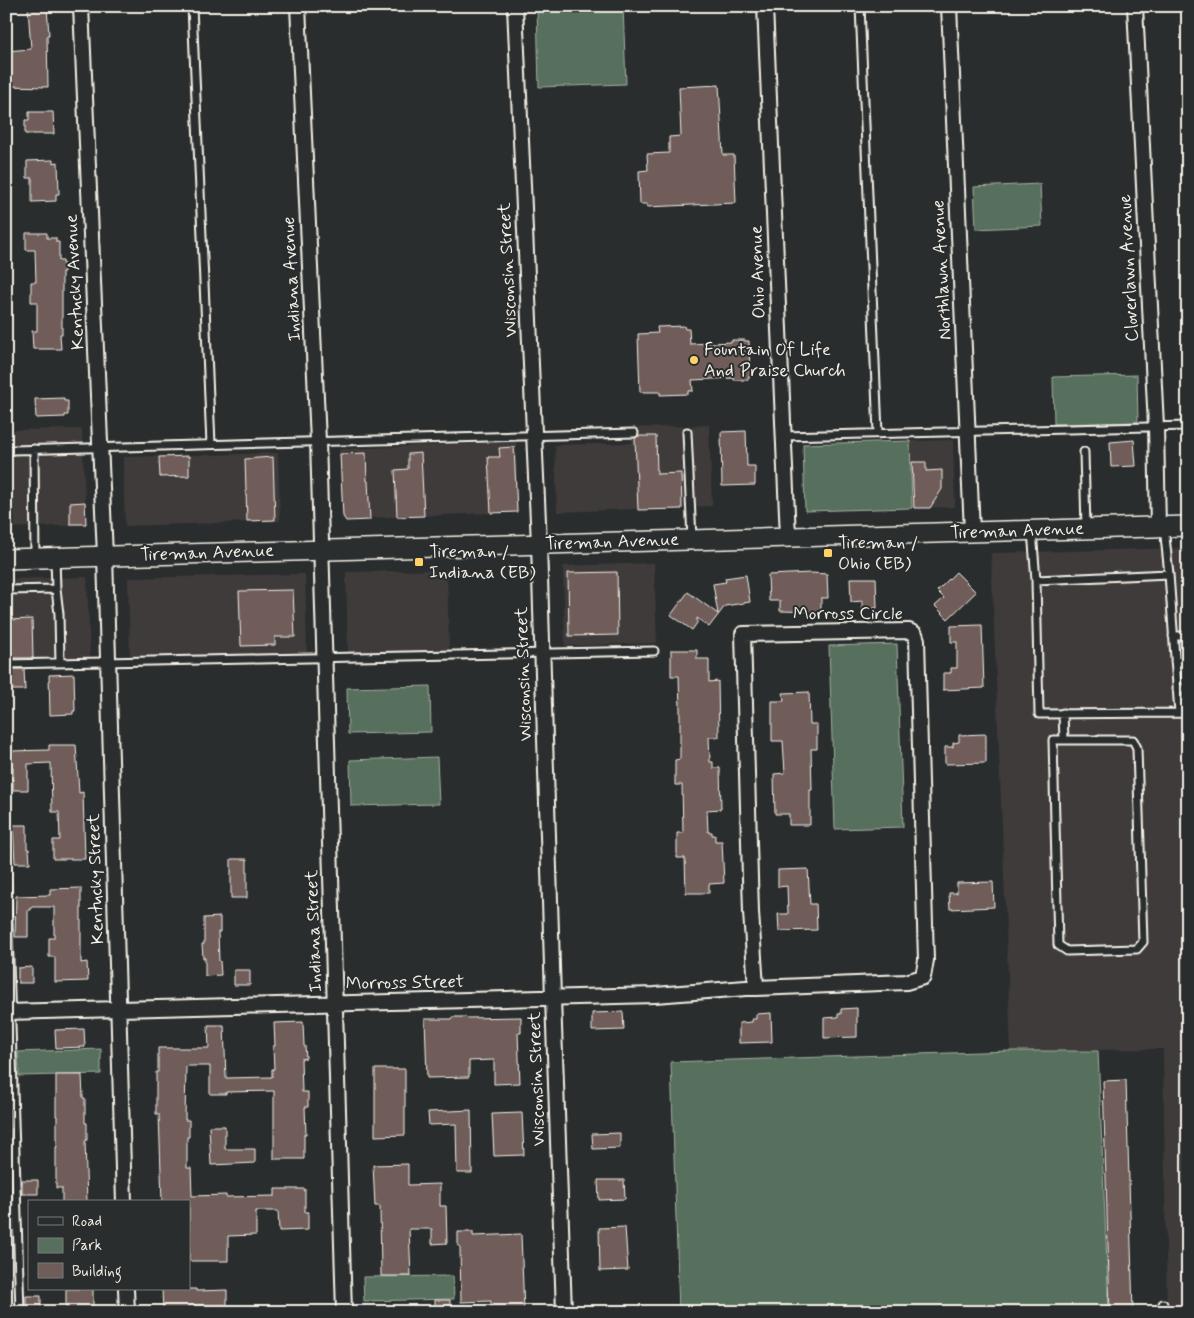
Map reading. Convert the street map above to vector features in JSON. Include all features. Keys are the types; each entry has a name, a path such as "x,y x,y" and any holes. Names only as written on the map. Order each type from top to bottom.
{"street":[{"name":"Kentucky Avenue","path":"81,6 105,556"},
{"name":"Indiana Avenue","path":"298,6 322,550"},
{"name":"Wisconsin Street","path":"515,6 539,544 564,1312"},
{"name":"Ohio Avenue","path":"765,6 788,537"},
{"name":"Northlawn Avenue","path":"948,6 972,532"},
{"name":"Cloverlawn Avenue","path":"1135,6 1161,527"},
{"name":"Tireman Avenue","path":"6,559 1188,526"},
{"name":"Indiana Street","path":"322,550 344,1312"},
{"name":"Kentucky Street","path":"105,556 124,1200"},
{"name":"Morross Circle","path":"655,995 756,988 906,982 923,977 926,960 917,640 915,634 909,631 743,634 751,912 756,988"},
{"name":"Morross Street","path":"8,1012 655,995"},
{"path":"126,1290 127,1312"}],"lane":[{"path":"192,6 211,444"},
{"path":"860,6 878,433"},
{"path":"783,436 1188,426"},
{"path":"686,432 692,540"},
{"path":"6,453 13,450 34,449 634,433"},
{"path":"34,449 35,558"},
{"path":"1084,452 1086,529"},
{"path":"1161,527 1169,574 1179,712"},
{"path":"1032,530 1036,580 1039,714 1179,712 1188,714"},
{"path":"55,558 60,663"},
{"path":"1036,580 1169,574"},
{"path":"6,590 56,589"},
{"path":"1173,636 1188,636"},
{"path":"6,664 654,651"},
{"path":"1175,661 1188,663"},
{"path":"1177,689 1188,689"},
{"path":"1063,713 1064,740"},
{"path":"1053,740 1064,740 1133,740 1137,748 1143,942 1137,949 1067,951 1058,944 1053,740"},
{"path":"6,865 8,1012 20,1312"},
{"path":"1163,1304 1164,1312"}],"shaded area":[{"path":"709,425 712,506 557,512 555,445 632,443 632,428"},
{"path":"82,429 86,525 6,528 6,430"},
{"path":"953,440 955,507 912,508 910,441"},
{"path":"516,442 518,512 342,519 339,449"},
{"path":"278,453 280,521 125,526 123,457"},
{"path":"1188,548 1188,1312 1167,1312 1163,1049 1011,1051 991,553"},
{"path":"654,563 657,643 565,646 563,566"},
{"path":"447,570 449,651 348,653 346,572"},
{"path":"305,574 307,655 130,659 128,578"},
{"path":"87,577 90,657 6,659 6,579"},
{"path":"6,1125 7,1127 13,1312 6,1312"}],"green space":[{"path":"537,6 623,6 626,84 539,87"},
{"path":"1040,184 1042,226 976,229 974,187"},
{"path":"1137,375 1138,422 1054,424 1053,377"},
{"path":"910,441 912,508 805,511 803,444"},
{"path":"897,644 903,827 835,829 829,646"},
{"path":"430,686 431,732 348,734 347,688"},
{"path":"437,757 439,804 351,806 350,760"},
{"path":"101,1049 101,1074 19,1076 18,1052"},
{"path":"1011,1051 1098,1051 1109,1312 679,1312 671,1062"},
{"path":"453,1276 454,1299 364,1301 363,1277"}],"building":[{"path":"47,7 49,35 47,35 48,87 6,86 6,51 31,49 28,8"},
{"path":"719,85 723,155 734,155 736,203 647,207 647,204 640,204 639,171 648,170 647,154 669,153 669,137 681,136 679,87"},
{"path":"29,112 53,112 54,134 25,134 25,120 29,120"},
{"path":"53,160 53,163 58,162 59,194 56,194 56,201 32,202 32,178 27,178 27,161"},
{"path":"26,233 47,233 47,238 56,238 56,242 59,242 59,261 63,261 64,272 62,272 61,349 33,349 32,331 37,331 37,302 31,302 31,282 36,282 35,250 26,250"},
{"name":"Fountain Of Life And Praise Church","path":"684,326 685,329 689,329 690,344 732,342 732,340 749,341 750,377 748,377 748,380 734,380 734,378 692,380 693,391 688,391 688,394 660,395 660,392 640,392 638,334 658,333 657,327"},
{"path":"64,398 64,401 68,401 68,415 65,415 65,417 36,418 35,399"},
{"path":"746,431 747,466 755,466 755,485 722,486 721,432"},
{"path":"638,436 656,436 657,474 681,473 682,509 638,510 635,438"},
{"path":"1134,440 1136,466 1111,467 1110,442"},
{"path":"514,447 517,512 491,513 488,457 500,457 499,448"},
{"path":"366,453 370,520 346,521 343,516 340,454"},
{"path":"421,453 424,516 397,517 395,470 408,469 408,454"},
{"path":"189,456 189,476 160,477 159,457"},
{"path":"273,457 275,520 247,521 245,459"},
{"path":"912,462 926,462 926,471 942,470 942,489 930,508 914,508"},
{"path":"85,502 86,524 70,524 70,503"},
{"path":"617,572 618,635 569,636 568,573"},
{"path":"956,572 976,592 948,619 935,606 944,598 937,591"},
{"path":"827,574 828,598 821,598 821,612 780,611 780,601 769,601 768,575"},
{"path":"746,575 750,602 725,606 709,627 697,618 697,623 692,630 671,615 688,592 718,614 713,584 726,582 725,578"},
{"path":"850,578 876,578 877,608 862,609 862,601 851,602"},
{"path":"293,590 295,637 275,637 275,645 241,646 239,591"},
{"path":"32,619 33,658 6,658 6,620"},
{"path":"982,625 984,688 943,690 943,673 951,673 951,668 957,668 957,642 951,642 951,626"},
{"path":"671,650 697,650 697,659 709,659 709,682 718,681 719,737 709,737 710,762 713,762 713,768 720,768 721,809 707,810 708,832 712,832 712,835 715,835 715,841 722,841 724,883 709,884 709,893 686,893 685,858 677,858 677,833 683,833 682,785 675,785 675,760 680,759 680,710 679,676 671,676"},
{"path":"8,669 24,669 25,690 9,690"},
{"path":"74,674 75,711 73,711 73,714 50,715 49,675"},
{"path":"809,692 810,724 817,724 817,749 811,749 812,790 810,790 810,825 789,825 789,814 775,814 774,774 785,773 783,741 772,741 772,701 784,701 783,693"},
{"path":"986,734 986,763 945,764 945,747 953,747 953,743 959,742 959,735"},
{"path":"49,745 76,745 79,793 83,792 85,859 53,859 53,840 60,840 59,812 52,812 51,763 28,764 28,790 13,790 11,751 49,750"},
{"path":"13,825 27,825 27,849 29,849 30,863 15,863"},
{"path":"231,859 247,859 247,898 231,898"},
{"path":"808,869 810,904 816,904 817,930 779,931 778,914 788,914 787,886 778,887 778,870"},
{"path":"993,882 994,907 950,909 949,893 957,893 957,883"},
{"path":"81,888 81,963 87,962 88,981 55,982 55,957 49,957 49,938 54,938 54,907 31,907 31,910 28,910 28,937 15,937 16,896 50,895 50,889"},
{"path":"220,917 220,932 218,932 221,975 205,976 205,958 203,958 202,944 204,944 204,918"},
{"path":"32,967 32,983 18,983 18,968"},
{"path":"234,970 250,970 250,985 234,985"},
{"path":"857,1008 857,1037 824,1038 824,1018 838,1017 838,1014 841,1014 841,1009"},
{"path":"623,1012 624,1030 592,1031 592,1013"},
{"path":"771,1013 772,1042 739,1043 739,1023 752,1022 752,1019 756,1019 756,1014"},
{"path":"452,1017 521,1017 521,1033 518,1033 520,1083 494,1084 494,1060 469,1061 469,1077 427,1078 425,1019 452,1019"},
{"path":"303,1022 306,1058 301,1059 302,1092 308,1092 308,1107 305,1107 306,1134 304,1134 304,1159 274,1159 274,1091 210,1094 210,1066 186,1066 185,1120 189,1120 187,1168 191,1168 192,1196 275,1196 275,1189 305,1189 305,1212 308,1212 308,1230 279,1231 278,1211 256,1211 256,1235 228,1236 228,1261 190,1261 190,1200 162,1200 159,1114 156,1114 158,1048 209,1048 208,1025 224,1025 226,1078 272,1077 272,1069 274,1069 273,1046 275,1046 274,1023"},
{"path":"84,1029 85,1047 56,1048 55,1030"},
{"path":"375,1069 405,1069 405,1135 375,1136"},
{"path":"56,1075 82,1075 83,1098 85,1098 85,1123 87,1123 87,1140 85,1141 87,1200 62,1200 62,1188 56,1188"},
{"path":"1126,1080 1133,1312 1110,1312 1103,1081"},
{"path":"471,1110 472,1173 457,1173 456,1124 429,1125 428,1112"},
{"path":"522,1113 524,1155 494,1156 492,1114"},
{"path":"209,1126 225,1126 225,1149 255,1149 255,1163 211,1165"},
{"path":"620,1133 620,1148 593,1149 592,1134"},
{"path":"408,1164 408,1185 440,1184 440,1206 446,1206 447,1243 432,1244 432,1229 409,1229 411,1276 381,1276 380,1206 375,1206 373,1165"},
{"path":"22,1180 38,1180 38,1194 22,1194"},
{"path":"598,1180 624,1180 625,1199 599,1200"},
{"path":"625,1227 628,1270 600,1271 599,1228"},
{"path":"458,1232 473,1232 473,1236 521,1234 524,1312 491,1312 491,1301 461,1302"},
{"path":"66,1290 93,1290 93,1312 66,1312"},
{"path":"162,1290 227,1290 227,1305 194,1305 194,1312 163,1312"},
{"path":"26,1296 41,1296 41,1312 26,1312"},
{"path":"435,1300 450,1300 450,1312 435,1312"}],"place":[{"name":"Fountain Of Life And Praise Church","path":"694,360"},
{"name":"Tireman / Ohio (EB)","path":"828,553"},
{"name":"Tireman / Indiana (EB)","path":"419,562"}]}
